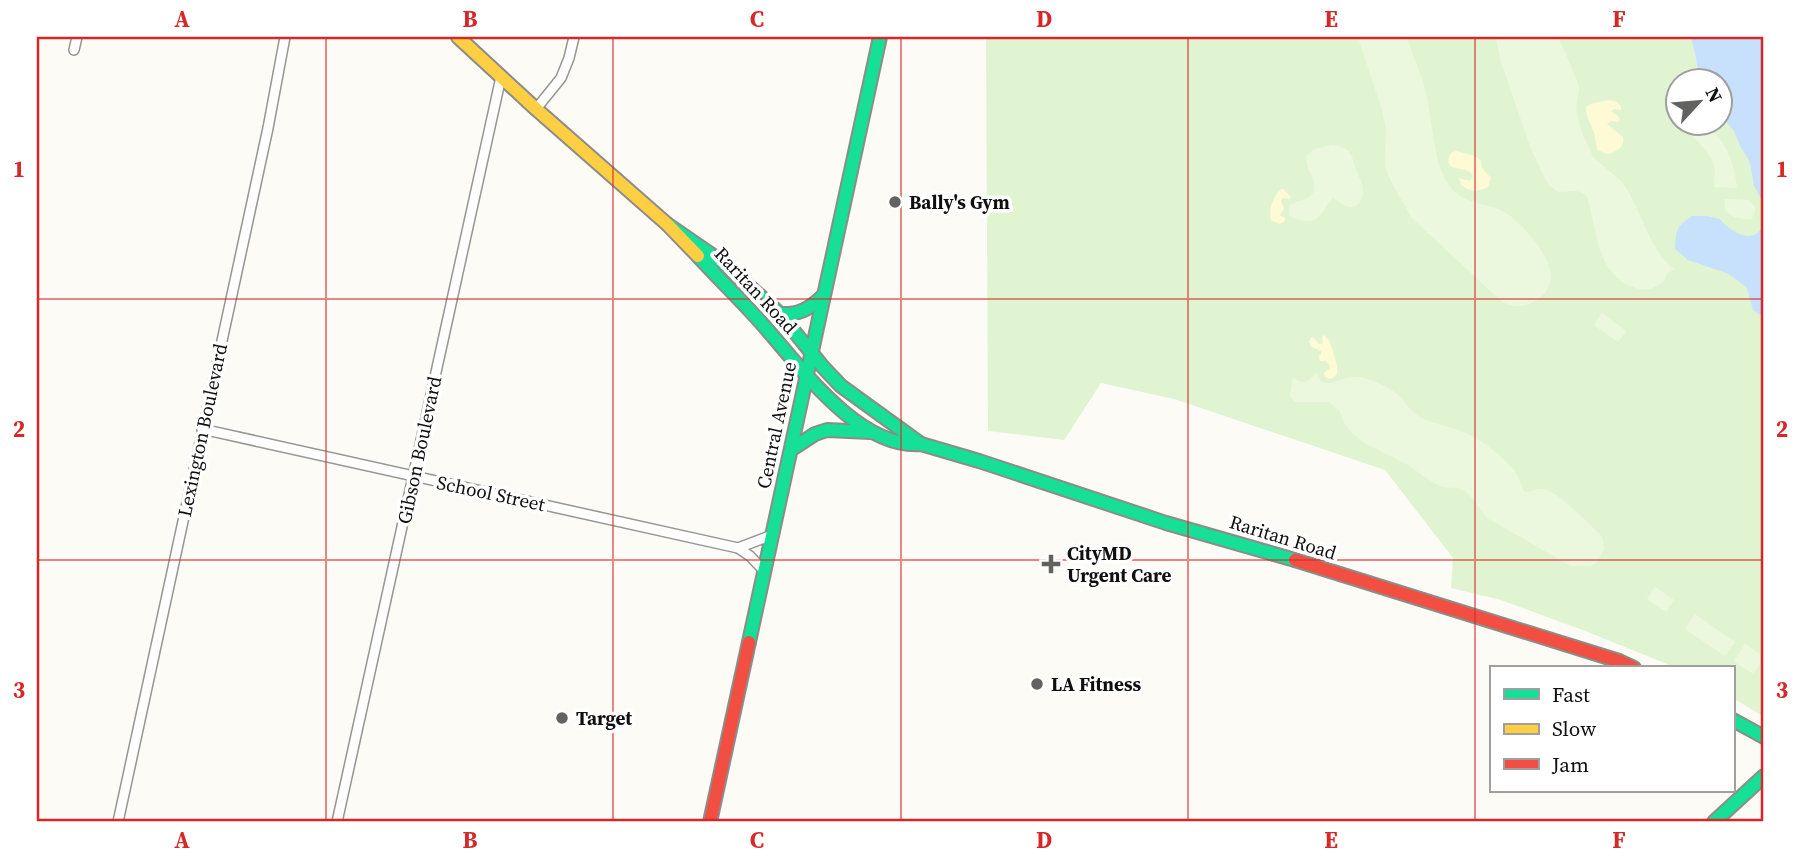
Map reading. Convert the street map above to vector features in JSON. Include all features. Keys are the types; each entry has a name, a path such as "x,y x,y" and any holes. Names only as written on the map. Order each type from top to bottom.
{"main road":[{"name":"Raritan Road","path":"458,37 667,224 836,406 877,433 901,444 921,444"},
{"name":"Central Avenue","path":"710,822 880,37"},
{"name":"Raritan Road","path":"667,224 725,264 780,314 832,377 851,394 921,444 1630,666"},
{"path":"780,314 793,315 807,310 823,296"},
{"path":"792,449 815,434 827,430 877,433"},
{"path":"1734,721 1764,737"},
{"path":"1714,822 1764,776"}],"street":[{"path":"74,50 77,37"},
{"name":"Lexington Boulevard","path":"118,822 268,128 285,37"},
{"path":"536,109 561,78 574,37"},
{"name":"Gibson Boulevard","path":"337,822 501,77"},
{"name":"School Street","path":"202,429 738,548 765,572"},
{"path":"738,548 772,535"}],"green space":[{"path":"986,37 1764,37 1764,717 1734,699 1734,666 1672,666 1501,600 1451,588 1453,558 1385,470 1174,399 1101,383 1064,440 988,431"},
{"path":"1358,37 1407,37 1425,90 1444,177 1459,195 1505,212 1532,238 1548,262 1550,271 1549,285 1541,297 1521,306 1503,302 1411,217 1385,165 1386,128"},
{"path":"1496,37 1558,37 1579,88 1576,109 1582,133 1593,157 1622,182 1654,245 1674,269 1667,273 1664,282 1644,289 1621,281 1612,272 1600,249 1587,197 1577,191 1558,192 1548,184 1531,149 1501,62"},
{"path":"1694,136 1718,136 1734,169 1737,188 1714,187 1714,165"},
{"path":"1332,145 1351,154 1362,185 1361,200 1352,207 1333,198 1321,214 1311,221 1299,220 1289,215 1289,206 1313,193 1315,186 1308,165 1309,153"},
{"path":"1725,199 1749,200 1755,209 1751,219 1728,213"},
{"path":"1602,313 1626,331 1618,342 1594,325"},
{"path":"1316,372 1325,383 1355,377 1368,379 1397,394 1420,417 1463,432 1487,445 1513,469 1525,492 1548,490 1572,507 1600,534 1604,549 1597,562 1590,566 1571,566 1487,518 1465,491 1435,484 1408,465 1364,443 1352,433 1339,410 1329,402 1295,402 1290,396 1293,377 1306,381"},
{"path":"1655,587 1674,600 1666,612 1647,599"},
{"path":"1695,614 1735,642 1725,656 1685,629"},
{"path":"1745,644 1764,657 1753,674 1734,661"}],"sand":[{"path":"1608,100 1615,101 1621,106 1621,110 1611,111 1618,116 1618,122 1611,121 1607,124 1623,137 1620,148 1610,154 1597,149 1586,107"},
{"path":"1456,151 1481,160 1482,168 1491,178 1488,187 1475,190 1461,185 1459,178 1470,181 1473,176 1466,170 1451,166 1451,153"},
{"path":"1281,189 1291,197 1281,201 1284,209 1280,215 1285,221 1280,224 1272,221 1270,213 1273,200"},
{"path":"1324,335 1329,340 1337,367 1337,374 1328,379 1324,373 1330,366 1326,361 1320,361 1321,351 1312,347 1309,342 1311,337 1319,344 1323,343"}],"water":[{"path":"1691,37 1764,37 1764,204 1754,186 1750,162 1734,131 1734,66 1697,66"},
{"path":"1692,216 1720,219 1731,230 1746,236 1756,234 1764,225 1764,311 1760,315 1753,310 1747,288 1729,274 1688,260 1675,249 1678,229"}],"traffic: fast":[{"path":"749,642 880,37"},
{"path":"667,224 725,264 780,314 841,386 921,444 1166,523 1295,560"},
{"path":"698,256 833,403 876,434 898,442 921,444"},
{"path":"780,314 803,310 823,296"},
{"path":"792,449 815,434 827,430 870,432"},
{"path":"1734,721 1764,737"},
{"path":"1714,822 1764,776"}],"traffic: slow":[{"path":"458,37 667,224 698,256"}],"traffic: jam":[{"path":"1295,560 1630,666"},
{"path":"710,822 749,642"}],"place":[{"name":"Bally's Gym","path":"895,202"},
{"name":"CityMD Urgent Care","path":"1051,564"},
{"name":"LA Fitness","path":"1037,684"},
{"name":"Target","path":"562,718"}]}
